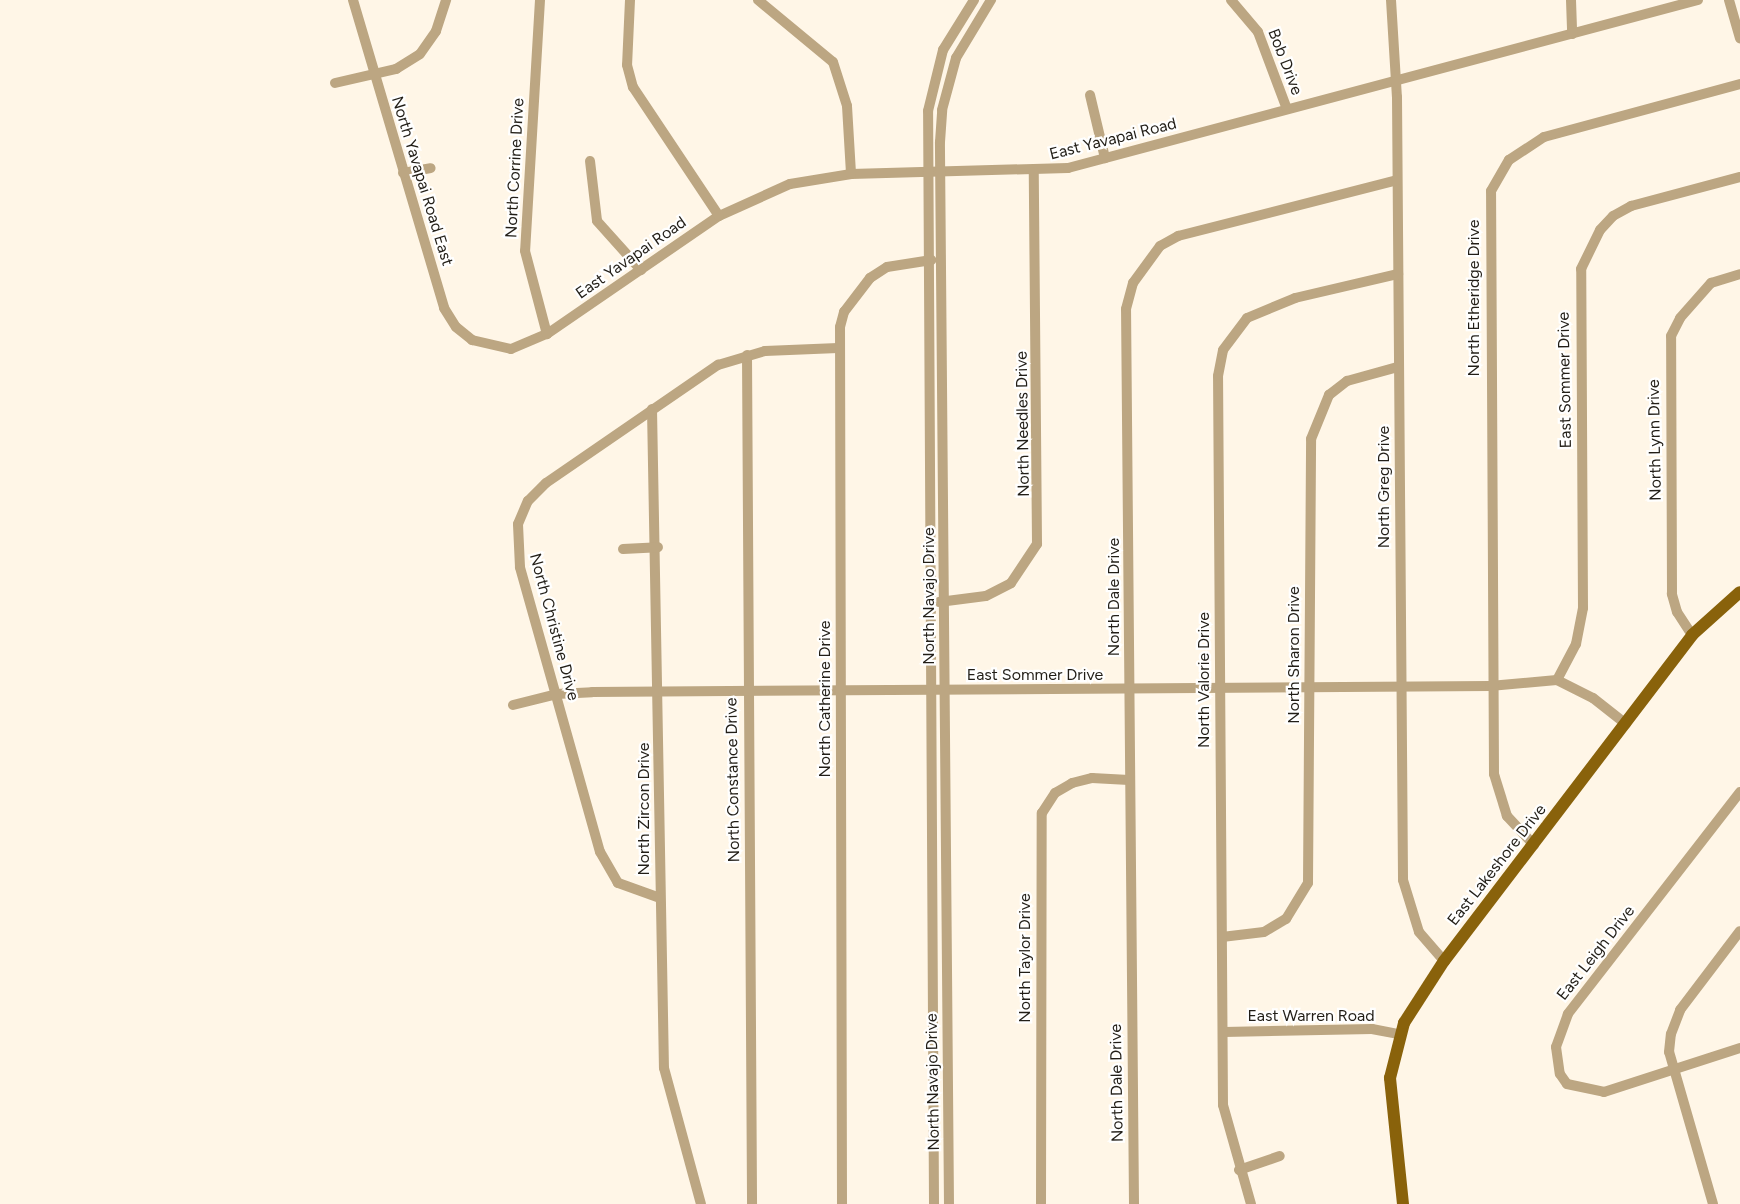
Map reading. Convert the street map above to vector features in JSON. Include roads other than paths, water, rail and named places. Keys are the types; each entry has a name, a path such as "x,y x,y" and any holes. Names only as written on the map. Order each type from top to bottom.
{"main road":[{"name":"East Lakeshore Drive","path":"1403,1204 1390,1078 1398,1034 1444,961 1692,635 1740,592"}],"street":[{"name":"North Yavapai Road East","path":"353,0 444,308 456,327 472,340 493,348"},
{"path":"334,83 396,69 420,54 436,31 446,0"},
{"name":"North Corrine Drive","path":"540,0 525,251 547,334"},
{"path":"630,0 627,65 633,87 719,216"},
{"path":"758,0 833,62 847,106 851,174"},
{"name":"North Navajo Drive","path":"934,1204 927,172 932,80 954,29 974,0"},
{"name":"Bob Drive","path":"1231,0 1258,32 1287,109"},
{"name":"North Greg Drive","path":"1391,0 1397,180 1399,687 1406,902 1419,932 1444,961"},
{"path":"1571,0 1572,34"},
{"name":"East Yavapai Road","path":"493,348 527,346 719,216 790,184 851,174 1034,172 1105,158 1698,0"},
{"path":"1729,0 1740,38"},
{"name":"North Navajo Drive","path":"949,1204 940,172 947,83 967,36 988,1"},
{"name":"North Etheridge Drive","path":"1534,845 1517,831 1498,797 1491,686 1491,191 1509,160 1544,137 1740,84"},
{"path":"1090,95 1105,158"},
{"path":"590,161 593,212 607,235 641,270"},
{"path":"403,172 431,168"},
{"name":"North Needles Drive","path":"930,602 986,596 1011,584 1036,544 1034,172"},
{"name":"East Sommer Drive","path":"513,705 557,694 1491,686 1557,680 1576,644 1583,608 1581,269 1600,230 1613,216 1631,206 1740,177"},
{"name":"North Dale Drive","path":"1134,1204 1126,309 1142,265 1160,246 1178,236 1397,180"},
{"name":"North Catherine Drive","path":"842,1204 838,348 844,312 870,278 887,267 941,260"},
{"name":"North Valorie Drive","path":"1251,1204 1239,1170 1223,1105 1218,376 1223,350 1247,318 1269,307 1398,274"},
{"name":"North Lynn Drive","path":"1692,635 1677,612 1672,594 1671,336 1680,318 1711,283 1740,274"},
{"name":"North Christine Drive","path":"660,898 634,892 607,869 520,567 518,524 528,501 546,483 718,365 747,355 838,348"},
{"name":"North Constance Drive","path":"747,355 747,692 752,1204"},
{"name":"North Sharon Drive","path":"1222,937 1264,932 1286,919 1308,883 1311,439 1329,395 1347,381 1398,367"},
{"name":"North Zircon Drive","path":"652,409 658,547 660,898 664,1068 701,1204"},
{"path":"623,549 658,547"},
{"path":"1557,680 1583,692 1626,724"},
{"name":"North Taylor Drive","path":"1041,1204 1042,813 1055,793 1072,783 1092,778 1129,780"},
{"name":"East Leigh Drive","path":"1740,792 1568,1014 1560,1033 1560,1074 1575,1088 1604,1092 1740,1048"},
{"path":"1713,1204 1674,1070 1671,1034 1680,1010 1740,931"},
{"name":"East Warren Road","path":"1224,1032 1372,1029 1398,1034"},
{"path":"1239,1170 1280,1156"}]}
